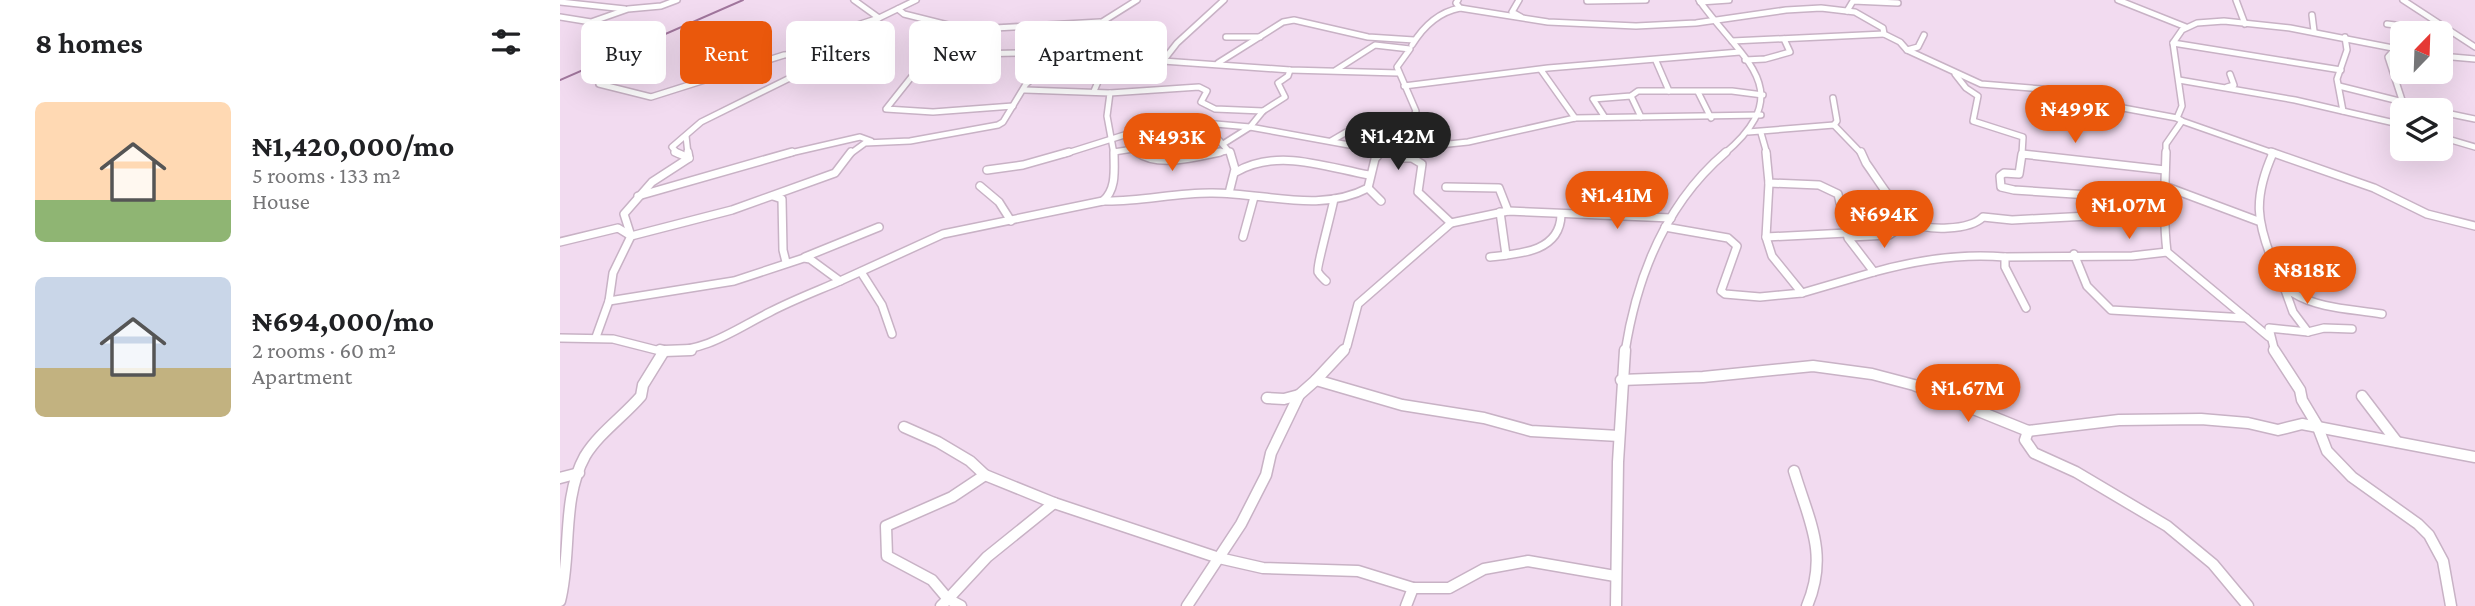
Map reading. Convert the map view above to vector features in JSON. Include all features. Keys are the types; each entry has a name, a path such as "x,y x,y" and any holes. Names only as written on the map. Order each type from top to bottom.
{"street":[{"path":"560,2 628,9 661,6 677,0"},
{"path":"855,0 879,18"},
{"path":"870,21 916,0"},
{"path":"1102,21 1136,0"},
{"path":"1167,56 1177,43 1224,0"},
{"path":"1458,0 1460,8"},
{"path":"1519,0 1512,12 1524,21"},
{"path":"1587,1 1646,0"},
{"path":"1699,1 1730,0"},
{"path":"1847,10 1853,1 1860,0 1898,4"},
{"path":"2118,0 2186,27"},
{"path":"2236,0 2245,24"},
{"path":"2403,0 2433,21"},
{"path":"1616,606 1621,380 1625,336 1631,310 1665,226 1698,178 1748,132 1761,115 1763,95 1742,56 1699,1"},
{"path":"2141,8 2150,4"},
{"path":"1451,223 1418,192 1422,164 1412,158 1403,158 1416,111 1397,67 1415,40 1444,12 1460,8 1524,21 1632,26 1715,22 1781,10 1847,10 1856,12 1883,28 1884,34"},
{"path":"560,18 591,22 628,9"},
{"path":"898,9 904,14 960,28 1015,26"},
{"path":"2312,15 2314,31"},
{"path":"1218,63 1283,22 1294,20 1368,37 1415,40"},
{"path":"2390,47 2314,31 2210,21 2186,27 2175,36 2173,43 2182,106 2180,120 2166,144 2165,170 2168,187 2164,212 2167,252 2269,337 2317,425 2328,451 2352,477 2418,524 2429,535 2444,561 2451,606"},
{"path":"1732,41 1884,34 1900,42 1907,50 1981,84 2037,88 2069,98 2180,120 2375,188 2427,214 2475,226"},
{"path":"1907,50 1918,47 1924,35"},
{"path":"2454,35 2475,47"},
{"path":"1226,37 1260,37"},
{"path":"2343,111 2337,79 2347,50 2345,37"},
{"path":"1405,86 1541,69 1742,56 1778,57 1790,52 1784,39"},
{"path":"2173,43 2341,70"},
{"path":"1335,71 1375,45 1410,49"},
{"path":"1013,106 901,111 886,108 913,75 915,59 1015,53"},
{"path":"599,84 651,97 786,55"},
{"path":"2454,57 2475,59"},
{"path":"1167,61 1399,73"},
{"path":"1656,61 1669,91"},
{"path":"1114,152 1133,149 1136,154 1144,157 1175,160 1225,148 1250,128 1263,111 1285,97 1278,83 1288,76 1290,69"},
{"path":"1541,69 1575,118"},
{"path":"1955,74 1966,88 1978,96 1973,121 2023,137 2021,173 2001,173 2001,187 2165,200"},
{"path":"2224,87 2234,85 2230,74"},
{"path":"2179,79 2390,122"},
{"path":"689,158 676,153 672,148 710,117 786,81"},
{"path":"633,199 663,188 817,145 860,137 871,141 910,141 989,128 1003,122 1025,90 1026,84"},
{"path":"1094,91 1097,84"},
{"path":"2339,86 2393,98"},
{"path":"1025,90 1110,93 1199,87 1208,91 1201,102 1215,109 1263,111"},
{"path":"1604,116 1593,99 1631,96 1638,91 1732,91 1763,95"},
{"path":"1698,92 1711,118"},
{"path":"1103,201 1110,195 1113,185 1114,152 1107,116 1110,93"},
{"path":"1631,96 1641,117"},
{"path":"1833,98 1837,121 1834,125"},
{"path":"2453,114 2475,119"},
{"path":"987,170 1021,167 1167,125 1204,123 1250,128 1382,150 1482,139 1575,118 1711,118 1761,115"},
{"path":"1204,123 1210,134 1235,158 1236,172 1229,193"},
{"path":"1331,141 1362,123"},
{"path":"1748,132 1834,125"},
{"path":"1834,125 1860,150 1866,163 1910,221 1934,228 1966,227 1976,224 1983,217 1991,216 2012,220 2164,212"},
{"path":"1761,133 1766,147 1769,183 1766,237 1772,256 1802,293"},
{"path":"686,136 689,158"},
{"path":"560,242 618,228 631,236 678,226 773,196 835,173 853,150 871,141"},
{"path":"2453,141 2475,147"},
{"path":"1381,201 1368,188 1369,175 1382,150"},
{"path":"2273,153 2265,165 2258,186 2260,198 2256,213 2265,247 2293,312 2308,332"},
{"path":"2022,154 2165,170"},
{"path":"596,337 609,301 613,273 631,236 624,214 633,199 665,172 689,158"},
{"path":"1236,172 1250,164 1280,158 1369,175"},
{"path":"1769,183 1820,185 1837,191 1842,197 1848,235 1863,260 1874,272"},
{"path":"980,186 999,202 1011,221"},
{"path":"1446,187 1499,188 1504,212 1506,255"},
{"path":"2168,187 2258,221"},
{"path":"560,338 596,337 679,353 709,346 768,313 943,234 1103,201 1123,202 1229,193 1254,197 1334,199 1353,196 1368,188"},
{"path":"773,196 782,199 783,250 791,261"},
{"path":"1242,237 1254,197"},
{"path":"1325,281 1318,272 1317,263 1329,229 1334,199"},
{"path":"1187,606 1241,524 1266,475 1271,453 1298,395 1347,346 1357,304 1451,223 1504,212 1671,218"},
{"path":"1490,257 1548,244 1557,236 1563,225 1561,215"},
{"path":"1766,237 1848,235 1866,238 1889,235 1910,221"},
{"path":"1665,226 1728,238 1736,243 1721,291 1725,294 1760,297 1802,293 1925,259 2074,254 2132,256 2167,252"},
{"path":"609,301 734,281 879,227"},
{"path":"2074,254 2081,279 2094,299 2111,310 2246,318"},
{"path":"2005,257 2005,267 2026,308"},
{"path":"791,261 810,259 840,281"},
{"path":"861,272 882,305 892,334"},
{"path":"2284,287 2310,301 2382,314"},
{"path":"2269,337 2269,328 2308,332 2324,328 2352,328"},
{"path":"560,601 567,580 569,518 586,455 641,396 643,385 664,351"},
{"path":"1621,380 1703,377 1813,366 1829,367 1914,385 2028,431 2119,420 2201,419 2248,423 2278,430 2302,424 2344,428 2397,442 2475,457"},
{"path":"1315,380 1402,405 1484,418 1531,431 1619,436"},
{"path":"1267,398 1284,399 1298,395"},
{"path":"2362,396 2388,426 2397,442"},
{"path":"904,427 938,442 970,461 985,475 1054,503 1219,558 1263,568 1358,570 1413,588 1450,588 1484,569 1528,561 1615,576"},
{"path":"2028,431 2025,440 2034,453 2076,472 2167,526 2213,565 2248,606"},
{"path":"1794,471 1814,525 1819,562 1815,591 1807,606"},
{"path":"560,478 579,473"},
{"path":"961,606 945,602 932,580 887,556 886,526 952,498 985,475"},
{"path":"945,602 988,557 1054,503"},
{"path":"1406,606 1413,588"}],"waterway":[{"path":"560,80 743,0"}]}
